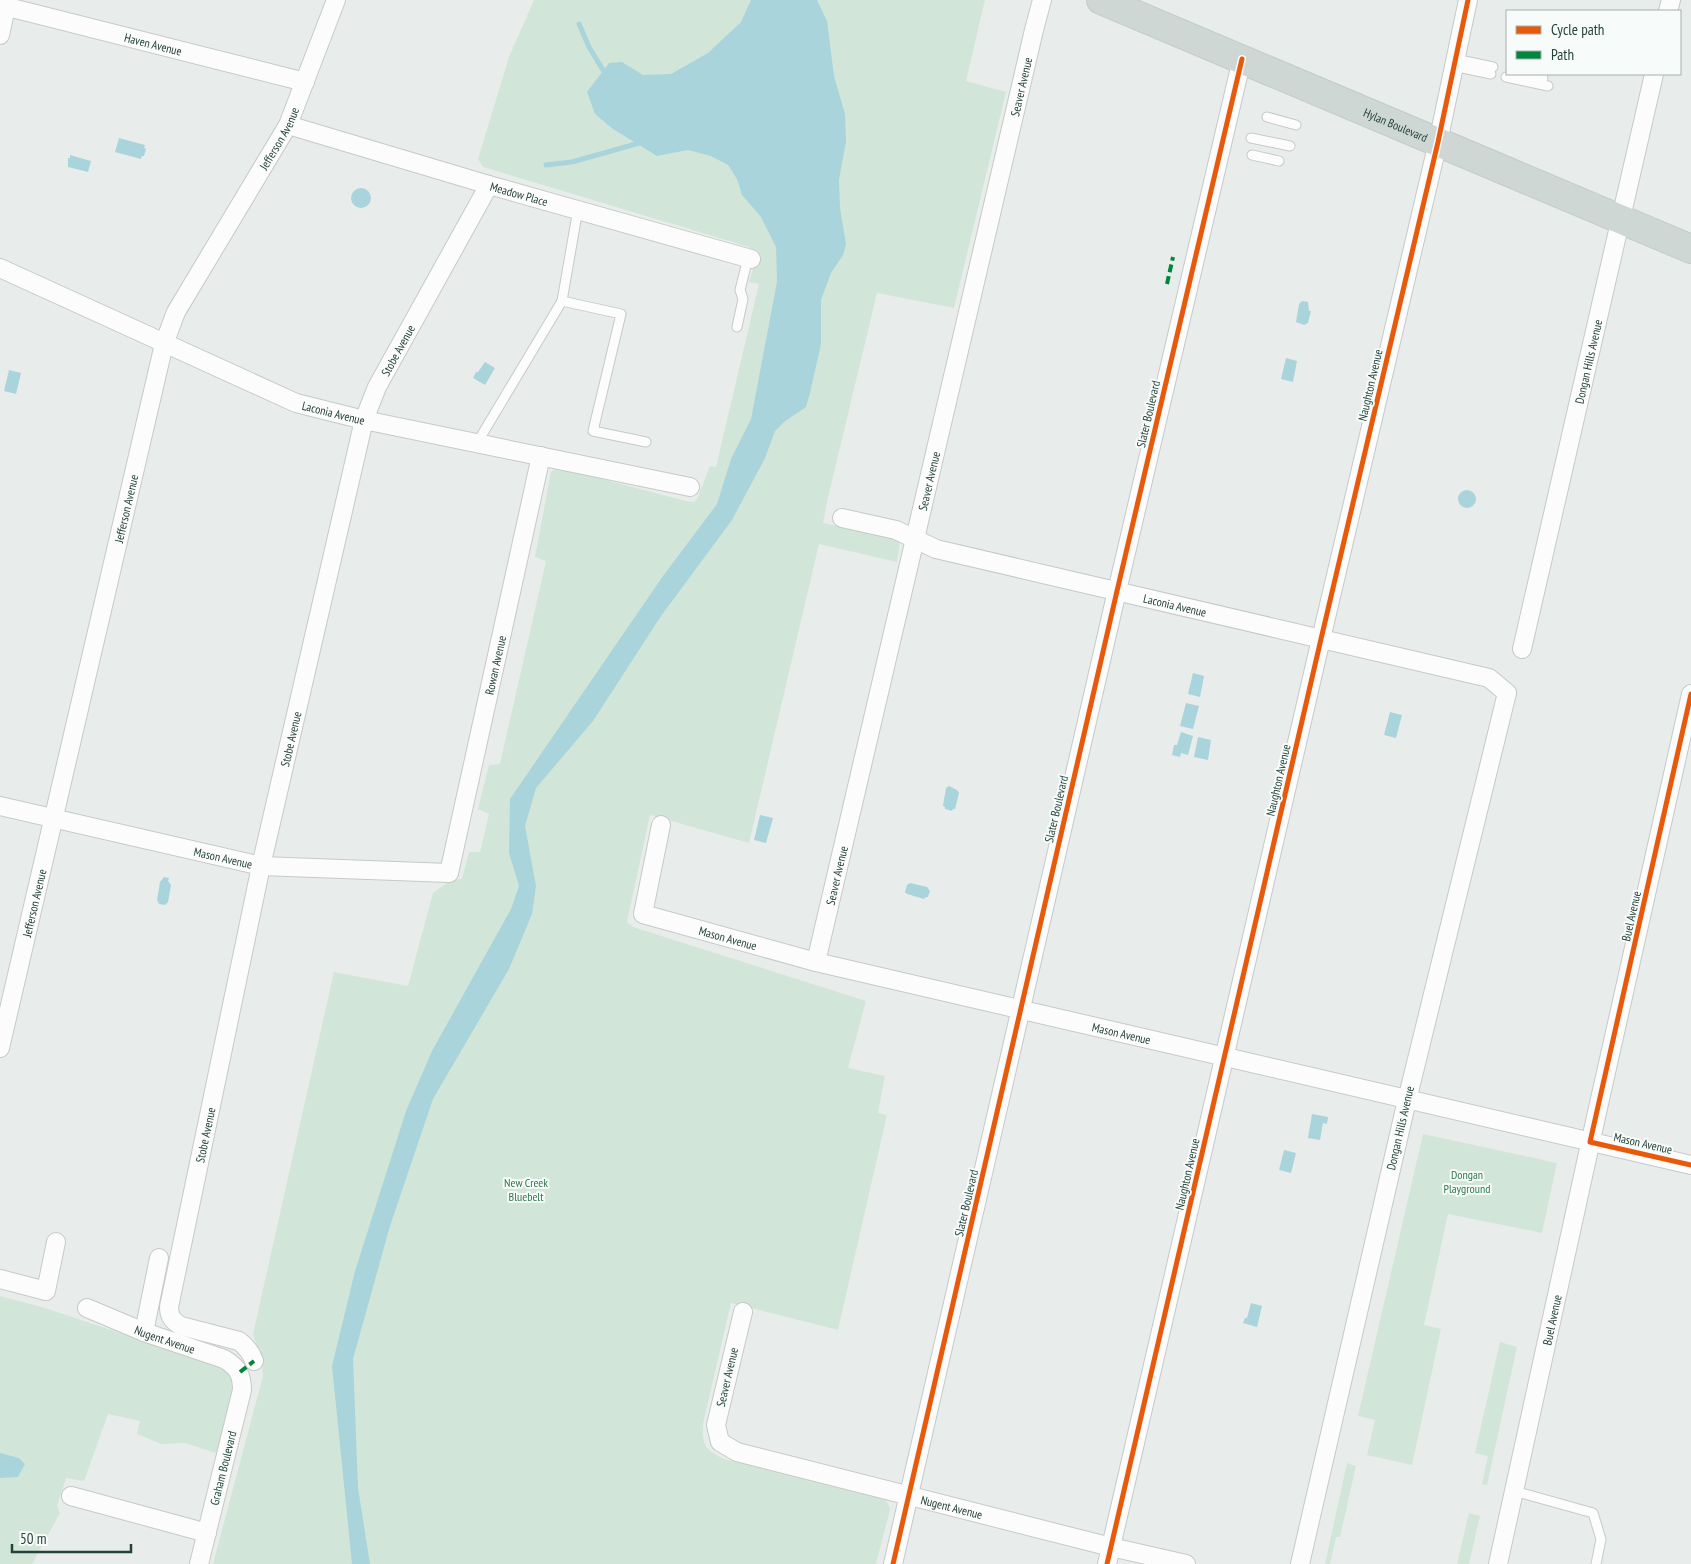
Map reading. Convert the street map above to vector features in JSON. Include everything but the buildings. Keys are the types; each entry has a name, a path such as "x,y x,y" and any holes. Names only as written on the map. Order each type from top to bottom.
{"main road":[{"name":"Hylan Boulevard","path":"1101,0 1691,249"}],"street":[{"name":"Jefferson Avenue","path":"0,1048 164,344 176,312 288,125 336,0"},
{"name":"Seaver Avenue","path":"816,962 1042,0"},
{"name":"Naughton Avenue","path":"1107,1564 1438,142 1468,0"},
{"name":"Haven Avenue","path":"3,6 305,82"},
{"path":"0,35 3,6"},
{"name":"Slater Boulevard","path":"893,1564 1117,591 1242,59"},
{"name":"Dongan Hills Avenue","path":"1522,650 1654,75"},
{"name":"Meadow Place","path":"288,125 489,185 750,258"},
{"name":"Stobe Avenue","path":"171,1319 169,1307 261,866 364,420 377,387 489,185"},
{"name":"Laconia Avenue","path":"0,268 296,403 364,420 690,487"},
{"name":"Rowan Avenue","path":"450,873 541,456"},
{"name":"Laconia Avenue","path":"842,518 896,530 936,549 1489,678 1507,693"},
{"name":"Dongan Hills Avenue","path":"1300,1564 1407,1100 1507,693"},
{"name":"Buel Avenue","path":"1498,1564 1590,1142 1688,723 1691,694"},
{"name":"Mason Avenue","path":"0,806 261,866 450,873"},
{"name":"Mason Avenue","path":"661,824 643,914 816,962 1407,1100 1691,1164"},
{"path":"0,1279 46,1291 56,1242"},
{"path":"144,1332 159,1258"},
{"name":"Nugent Avenue","path":"87,1308 144,1332 224,1359 233,1364 240,1372"},
{"name":"Seaver Avenue","path":"720,1442 716,1425 743,1312"},
{"name":"Nugent Avenue","path":"171,1319 181,1326 239,1341 251,1352 254,1361"},
{"name":"Graham Boulevard","path":"199,1564 242,1390 240,1372"},
{"name":"Nugent Avenue","path":"720,1442 737,1452 1111,1547 1186,1564"},
{"path":"71,1496 207,1533"}],"lane":[{"path":"1454,62 1492,71"},
{"path":"1506,77 1546,82 1526,75"},
{"path":"1267,117 1296,124"},
{"path":"1251,138 1290,146"},
{"path":"1252,155 1279,161"},
{"path":"477,443 562,300 578,209"},
{"path":"737,327 743,299 740,290 750,258"},
{"path":"562,300 621,314 593,431 646,442"},
{"path":"1514,1491 1593,1513 1601,1539 1596,1564"}],"green space":[{"name":"New Creek Bluebelt","path":"534,0 985,0 966,81 1006,92 954,308 877,293 827,502 823,523 898,538 900,542 897,562 819,544 749,843 650,815 627,922 633,927 866,1001 848,1068 885,1076 878,1113 887,1115 838,1330 731,1303 703,1424 703,1437 706,1446 724,1459 886,1500 890,1508 876,1564 213,1564 263,1376 262,1362 253,1334 334,972 408,986 433,893 452,879 462,879 469,852 480,852 489,814 478,809 489,765 500,764 546,561 535,557 551,472 557,469 567,470 694,502 697,499 710,466 716,467 759,284 749,282 757,254 749,247 483,167 478,159 509,57"},
{"name":"Dongan Playground","path":"1423,1134 1557,1163 1542,1233 1448,1214 1424,1325 1441,1329 1412,1465 1367,1455 1375,1420 1358,1416"},
{"path":"0,1296 42,1307 228,1369 236,1379 219,1454 185,1443 161,1444 137,1434 140,1421 108,1414 84,1481 66,1478 57,1506 60,1513 32,1564 0,1564"},
{"path":"1500,1342 1517,1347 1487,1485 1482,1484 1488,1456 1475,1453"},
{"path":"1347,1463 1356,1466 1340,1537 1336,1537 1330,1564 1325,1564"},
{"path":"1469,1513 1480,1516 1469,1564 1457,1564"}],"water":[{"path":"751,0 817,0 827,21 834,76 845,114 846,141 839,180 840,208 846,244 843,255 831,273 821,300 821,344 810,393 806,407 784,422 775,431 765,458 732,520 661,616 593,721 536,788 525,826 536,886 532,914 509,969 433,1099 390,1226 353,1359 358,1488 370,1564 352,1564 332,1366 355,1271 406,1111 432,1051 511,909 519,886 509,853 510,799 663,576 717,504 731,459 751,419 777,282 776,247 761,217 742,195 737,179 728,165 711,156 688,150 657,156 613,129 595,114 587,92 609,63 622,62 643,75 671,74 708,53 741,22"},
{"path":"119,138 145,145 144,156 141,159 115,152"},
{"path":"70,155 91,161 88,172 68,167"},
{"path":"361,188 368,191 371,198 368,205 361,208 354,205 351,198 354,191"},
{"path":"1302,301 1308,302 1309,311 1311,311 1308,323 1304,325 1296,322 1299,304"},
{"path":"1286,358 1297,361 1293,382 1281,379"},
{"path":"485,362 495,368 485,385 473,378"},
{"path":"9,370 21,373 16,394 4,391"},
{"path":"1467,490 1473,493 1476,499 1473,505 1467,508 1461,505 1458,499 1461,493"},
{"path":"1193,673 1204,676 1200,697 1188,694"},
{"path":"1186,703 1199,706 1193,729 1180,726"},
{"path":"1390,712 1402,715 1396,738 1384,735"},
{"path":"1181,732 1193,736 1188,755 1181,753 1180,757 1172,755 1174,745 1177,745"},
{"path":"1198,737 1211,740 1208,760 1194,757"},
{"path":"949,786 959,793 955,809 952,811 945,809 943,806 946,788"},
{"path":"760,815 773,818 766,843 754,840"},
{"path":"164,877 169,878 168,881 171,885 168,902 165,905 159,904 157,900 160,882"},
{"path":"910,883 927,887 930,891 928,897 924,899 907,894 905,892 907,885"},
{"path":"1312,1114 1328,1117 1327,1124 1323,1123 1320,1140 1308,1138"},
{"path":"1284,1150 1296,1153 1291,1173 1279,1170"},
{"path":"1251,1303 1262,1306 1257,1327 1243,1323 1245,1318 1247,1318"},
{"path":"0,1453 19,1458 25,1464 18,1477 0,1478"}],"waterway":[{"path":"579,24 589,47 606,75"},
{"path":"546,165 572,162 643,142"}],"marked path":[{"path":"1167,284 1173,257"},
{"path":"240,1372 254,1361"}],"cycle path":[{"path":"1107,1564 1438,142 1468,0"},
{"path":"893,1564 1117,591 1242,59"},
{"path":"1691,694 1590,1142 1691,1165"}]}
